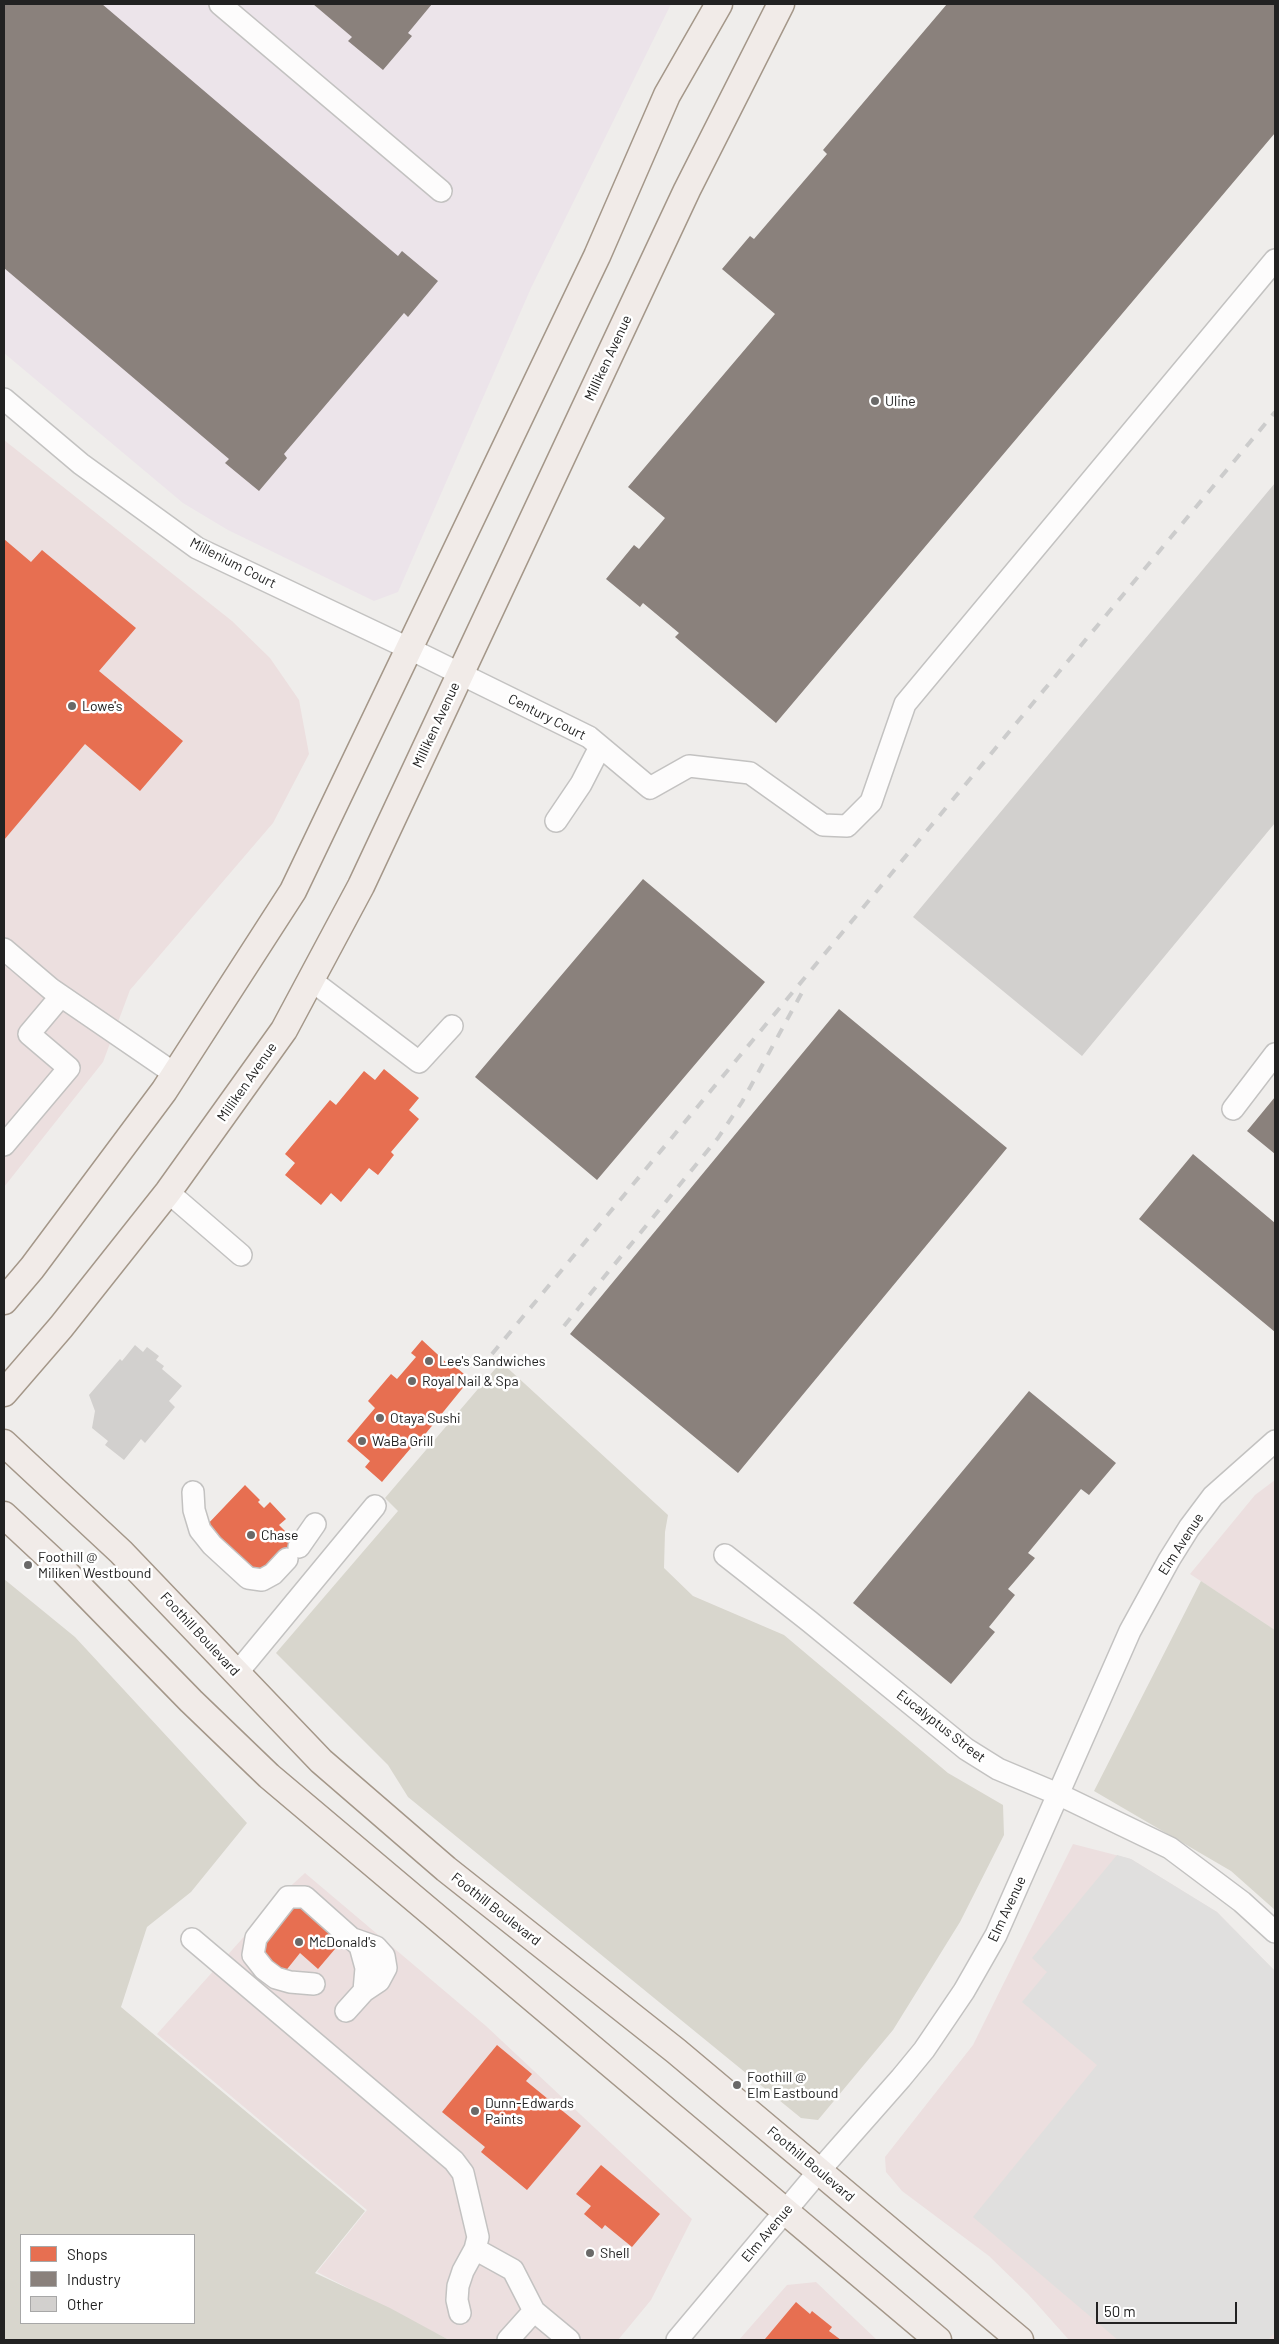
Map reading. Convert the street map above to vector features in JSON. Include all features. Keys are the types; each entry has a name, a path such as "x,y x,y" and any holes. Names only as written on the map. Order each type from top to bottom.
{"main road":[{"path":"4,1301 32,1268 113,1162 175,1074 293,891 593,265 667,95 719,4"},
{"name":"Milliken Avenue","path":"4,1393 61,1327 168,1192 284,1030 361,886 686,190 781,4"},
{"name":"Foothill Boulevard","path":"4,1443 121,1552 320,1761 446,1868 676,2051 1020,2340"},
{"path":"4,1515 62,1569 269,1776 938,2340"}],"street":[{"path":"220,4 441,191"},
{"name":"Century Court","path":"460,674 589,738 650,788 689,766 750,774 823,825 847,826 871,802 905,704 1275,260"},
{"name":"Millenium Court","path":"4,399 81,464 197,548 460,674"},
{"path":"556,821 581,784 600,747"},
{"path":"4,949 60,996 175,1074"},
{"path":"311,980 419,1062 452,1026"},
{"path":"4,1145 69,1068 29,1034 60,996"},
{"path":"1233,1109 1275,1054"},
{"path":"168,1192 241,1255"},
{"name":"Elm Avenue","path":"677,2340 924,2050 964,1992 996,1935 1060,1795 1130,1631 1168,1560 1213,1496 1275,1441"},
{"path":"193,1492 194,1510 200,1530 212,1545 248,1578 262,1580 273,1574 293,1553 315,1524"},
{"path":"237,1673 375,1506"},
{"name":"Eucalyptus Street","path":"725,1555 966,1748 998,1769 1060,1795 1170,1848 1242,1902 1275,1932"},
{"path":"314,1984 290,1982 276,1978 264,1969 253,1954 256,1938 288,1897 305,1897 360,1946 366,1968 364,1991 346,2011"},
{"path":"192,1939 454,2161 462,2173 470,2197 478,2237 475,2249 463,2271 458,2286 457,2300 460,2313"},
{"path":"475,2249 513,2270 534,2311 569,2340"},
{"path":"508,2340 534,2311"}],"shaded area":[{"path":"4,4 671,4 531,288 398,592 374,601 228,530 183,503 4,353"},
{"path":"4,440 232,621 270,658 299,700 309,754 273,823 130,990 103,1062 4,1187"},
{"path":"501,1362 668,1515 665,1532 664,1568 693,1596 784,1635 948,1773 1003,1805 1004,1835 960,1922 893,2030 818,2120 801,2118 408,1797 388,1765 276,1653 398,1511 385,1498"},
{"path":"1275,1480 1275,1630 1190,1574 1255,1495"},
{"path":"4,1579 75,1637 247,1823 191,1892 147,1927 121,2007 365,2211 315,2273 390,2308 449,2340 4,2340"},
{"path":"1201,1581 1275,1630 1275,1910 1231,1871 1094,1791"},
{"path":"1073,1844 1131,1859 1217,1912 1275,1971 1275,2340 1069,2340 1028,2294 989,2256 902,2191 886,2172 885,2157 973,2045"},
{"path":"1117,1855 1131,1859 1217,1912 1275,1971 1275,2332 1268,2340 1118,2340 973,2217 1097,2065 1022,2002 1047,1972 1032,1958"},
{"path":"305,1873 486,2026 692,2219 651,2300 618,2340 449,2340 317,2272 367,2210 157,2034 283,1893"},
{"path":"816,2282 877,2340 739,2340 787,2285"}],"building: Shops":[{"name":"Lowe's","path":"4,539 31,562 42,550 136,628 99,671 183,741 140,791 85,744 4,840"},
{"path":"384,1069 419,1098 409,1110 419,1119 391,1152 394,1155 378,1175 369,1168 341,1202 331,1193 321,1205 285,1175 295,1163 285,1154 330,1100 336,1105 364,1071 375,1080"},
{"path":"422,1340 449,1365 451,1363 470,1379 418,1443 416,1442 382,1482 365,1467 370,1461 347,1441 375,1408 368,1401 391,1374 397,1379 416,1357 411,1353"},
{"name":"Chase","path":"245,1485 260,1500 258,1502 264,1508 270,1502 286,1519 279,1525 297,1543 257,1576 205,1527"},
{"path":"289,1908 303,1908 340,1934 331,1946 335,1949 318,1969 300,1953 284,1973 263,1955 262,1946 283,1921 281,1919"},
{"path":"497,2045 532,2074 526,2081 581,2126 527,2190 481,2152 485,2147 442,2112"},
{"path":"601,2165 660,2214 632,2247 605,2225 602,2229 584,2214 591,2206 576,2194"},
{"path":"796,2302 810,2314 812,2311 832,2327 829,2331 841,2340 765,2339"}],"building: Industry":[{"path":"4,4 102,4 398,256 402,251 438,281 408,317 404,313 284,454 287,458 259,491 225,463 229,459 4,268"},
{"path":"313,4 432,4 408,33 412,36 383,70 348,41 352,37"},
{"name":"Uline","path":"947,4 1275,4 1275,133 776,723 675,637 679,633 643,603 640,607 606,579 634,545 639,549 665,518 628,487 775,314 722,269 750,236 754,239 827,154 823,150"},
{"path":"643,879 765,982 597,1180 475,1077"},
{"path":"839,1009 1007,1148 738,1473 570,1334"},
{"path":"1275,1097 1275,1154 1247,1131"},
{"path":"1193,1154 1275,1223 1275,1332 1139,1219"},
{"path":"1029,1391 1116,1463 1089,1495 1081,1489 1028,1553 1035,1558 1008,1589 1015,1595 989,1627 995,1632 951,1684 853,1603"}],"building: Other":[{"path":"1275,483 1275,823 1082,1056 913,917"},
{"path":"135,1345 143,1352 147,1347 159,1356 156,1360 164,1366 162,1369 182,1386 169,1401 175,1407 145,1443 141,1439 124,1460 105,1445 108,1441 92,1428 95,1411 89,1395 120,1359 122,1361"}],"railway":[{"path":"492,1354 1275,412"},
{"path":"564,1326 718,1138 742,1102 805,987"}],"place":[{"name":"Uline","path":"875,401"},
{"name":"Lowe's","path":"72,706"},
{"name":"Lee's Sandwiches","path":"429,1361"},
{"name":"Royal Nail & Spa","path":"412,1381"},
{"name":"Otaya Sushi","path":"380,1418"},
{"name":"WaBa Grill","path":"362,1441"},
{"name":"Chase","path":"251,1535"},
{"name":"Foothill @ Miliken Westbound","path":"28,1565"},
{"name":"McDonald's","path":"299,1942"},
{"name":"Foothill @ Elm Eastbound","path":"737,2085"},
{"name":"Dunn-Edwards Paints","path":"475,2111"},
{"name":"Shell","path":"590,2253"}]}
